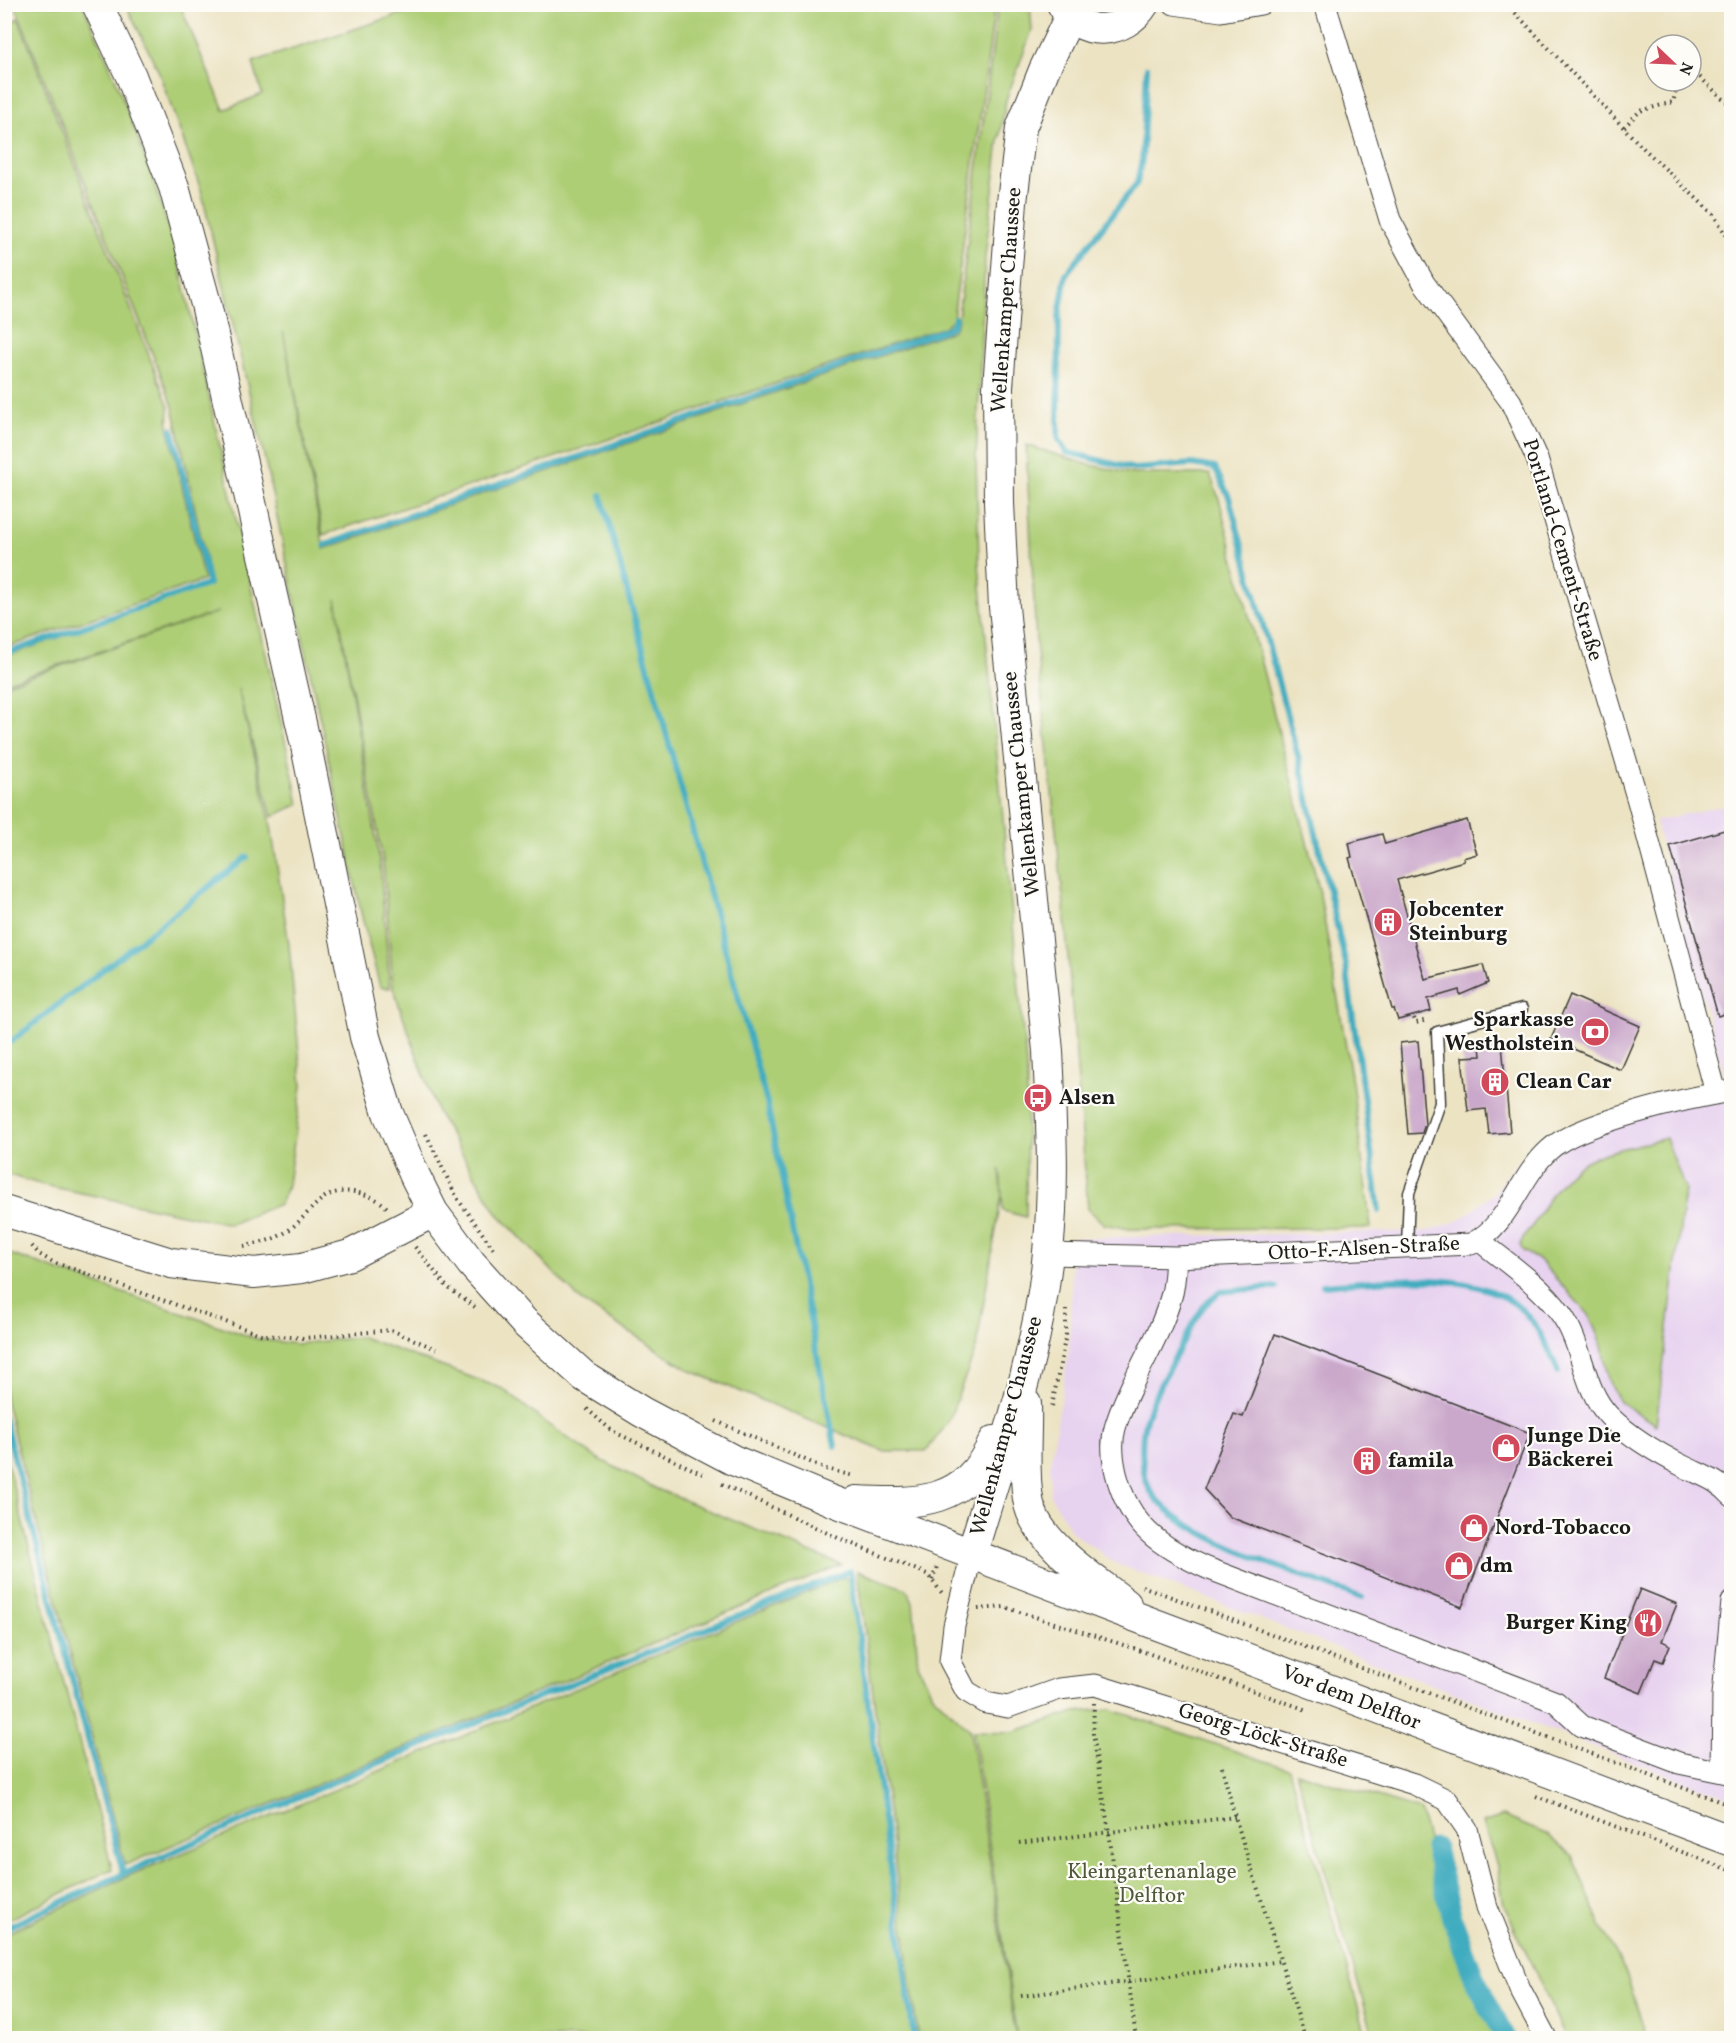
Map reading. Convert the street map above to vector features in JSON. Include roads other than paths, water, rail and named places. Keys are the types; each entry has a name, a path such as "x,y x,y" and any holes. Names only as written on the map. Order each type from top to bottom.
{"main road":[{"name":"Vor dem Delftor","path":"98,4 131,76 174,187 206,304 305,741 365,1037 388,1113 445,1205 471,1263 524,1322 585,1377 642,1412 733,1460 830,1500 1147,1622 1731,1841"},
{"name":"Wellenkamper Chaussee","path":"972,1553 1026,1373 1048,1254 1052,1180 1048,1051 1004,607 999,503 998,387 1012,202 1021,128 1066,10 1092,28 1109,29 1132,19 1144,4"},
{"path":"14,1214 171,1263 254,1273 302,1268 350,1255 445,1205"},
{"path":"830,1500 907,1503 958,1489 983,1465 1026,1373"},
{"path":"1026,1373 1028,1500 1037,1524 1050,1542 1147,1622"}],"street":[{"path":"1174,4 1221,10 1261,4"},
{"name":"Portland-Cement-Straße","path":"1325,4 1390,220 1424,283 1511,402 1537,459 1724,1092"},
{"name":"Otto-F.-Alsen-Straße","path":"1048,1254 1176,1257 1462,1245 1479,1240 1499,1223 1531,1172 1550,1148 1592,1128 1637,1113 1724,1092"},
{"path":"1479,1240 1541,1291 1560,1313 1573,1336 1598,1404 1611,1418 1643,1443 1711,1478 1731,1496"},
{"path":"1176,1257 1172,1297 1114,1429 1113,1459 1121,1491 1133,1515 1146,1531 1171,1552 1207,1568 1556,1702 1582,1726 1679,1763 1727,1772 1723,1695 1731,1602"},
{"name":"Georg-Löck-Straße","path":"972,1553 960,1602 950,1661 966,1690 986,1703 1008,1707 1059,1689 1095,1685 1414,1784 1447,1800 1467,1829 1487,1906 1520,1989 1546,2038"}],"lane":[{"path":"1407,1248 1409,1193 1440,1103 1437,1032 1522,1009"}],"waterway":[{"path":"1147,68 1142,159 1137,183 1066,274 1059,316 1058,438 1066,452 1134,469 1192,464 1215,468 1229,497 1299,760 1346,965 1379,1211"},
{"path":"325,545 947,329 953,325 955,318"},
{"path":"4,654 209,584 172,429"},
{"path":"601,495 767,1103 835,1446"},
{"path":"4,1047 247,857"},
{"path":"1323,1285 1428,1280 1456,1282 1482,1288 1505,1297 1524,1312 1544,1340 1558,1372"},
{"path":"1276,1287 1219,1292 1204,1306 1166,1374 1147,1416 1142,1442 1145,1476 1150,1490 1165,1508 1215,1540 1362,1598"},
{"path":"4,1419 123,1873"},
{"path":"4,1929 319,1788 850,1571 914,2038"},
{"path":"1435,1848 1452,1918 1473,1975 1505,2038"}],"place":[{"name":"Jobcenter Steinburg","path":"1388,922"},
{"name":"Sparkasse Westholstein","path":"1595,1032"},
{"name":"Clean Car","path":"1495,1082"},
{"name":"Alsen","path":"1038,1098"},
{"name":"Junge Die Bäckerei","path":"1506,1448"},
{"name":"famila","path":"1367,1461"},
{"name":"Nord-Tobacco","path":"1474,1528"},
{"name":"dm","path":"1459,1566"},
{"name":"Burger King","path":"1648,1623"}],"park label":[{"name":"Kleingartenanlage Delftor","path":"1152,1884"}]}
